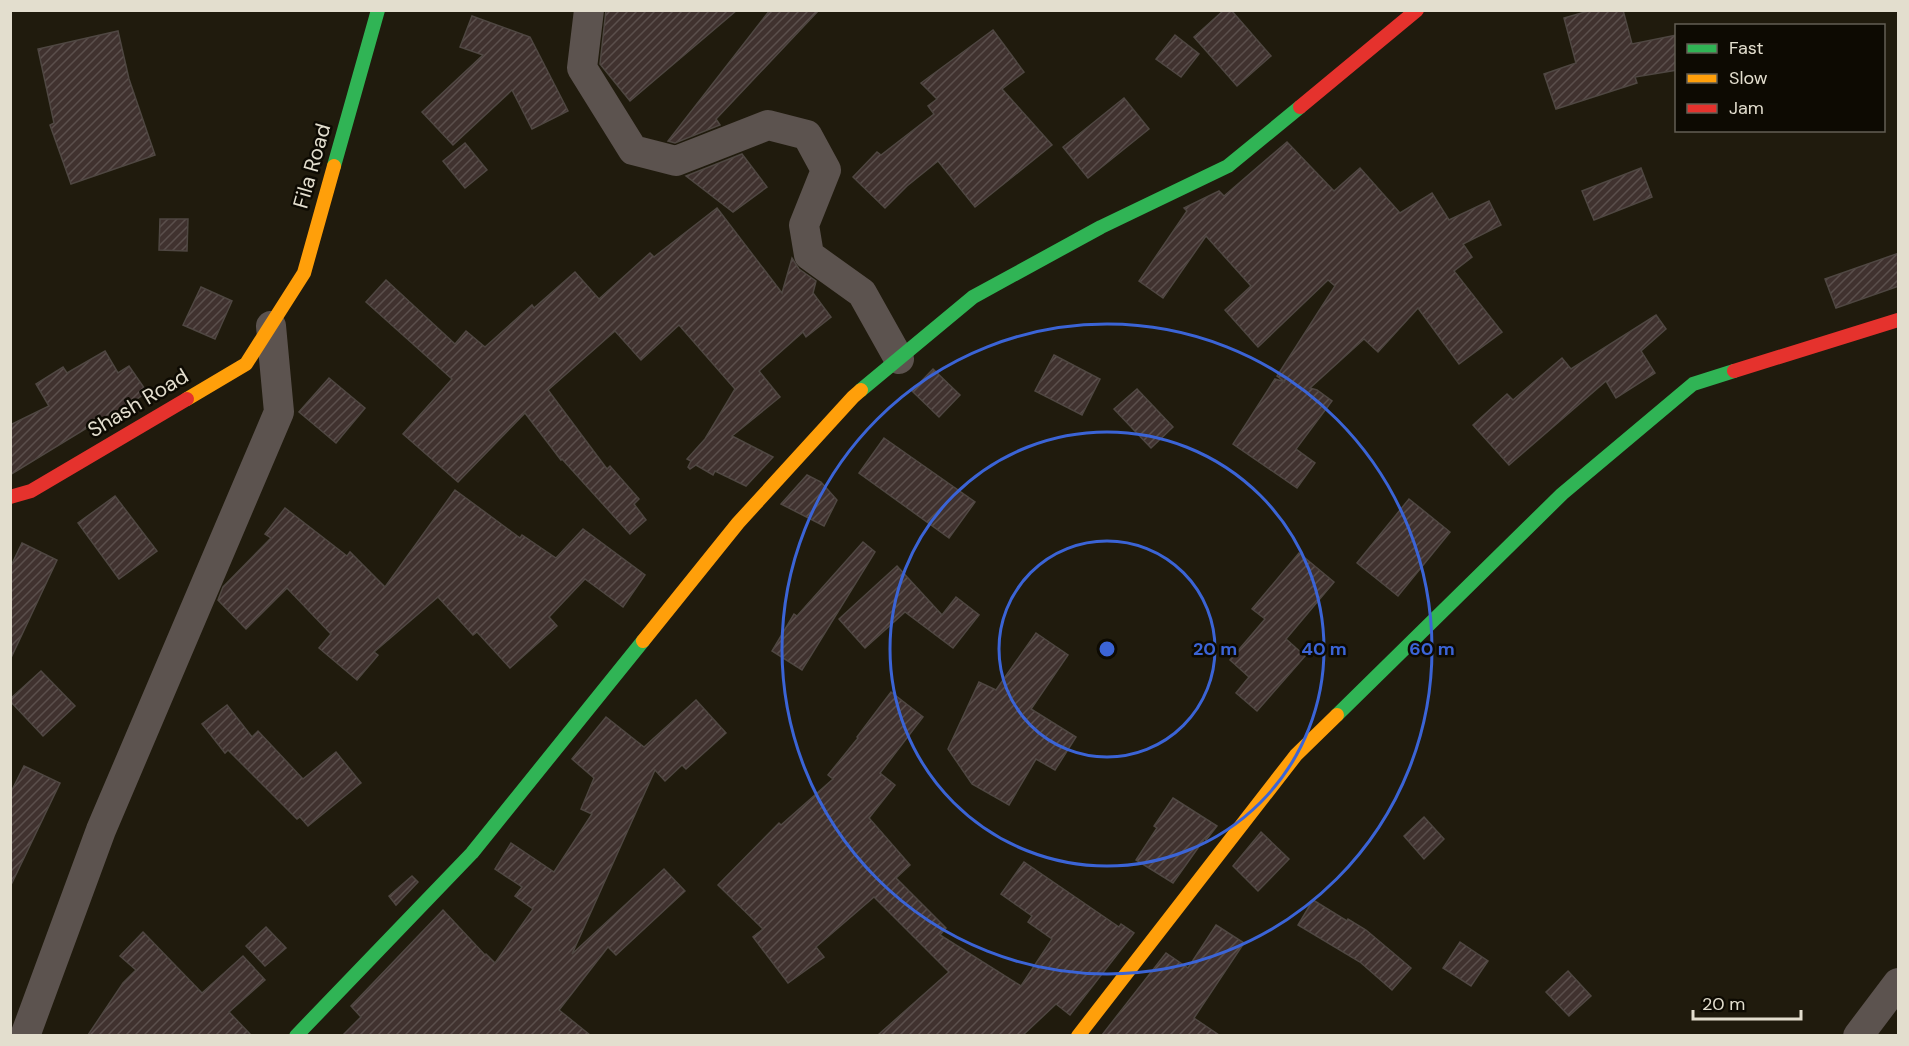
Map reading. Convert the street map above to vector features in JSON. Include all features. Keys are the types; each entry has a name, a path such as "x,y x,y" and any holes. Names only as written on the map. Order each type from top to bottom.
{"street":[{"name":"Fila Road","path":"271,326 304,273 378,10"},
{"path":"589,10 582,68 633,150 676,161 768,125 807,135 825,170 804,225 809,255 862,293 899,359"},
{"path":"296,1035 472,853 738,523 853,397 973,297 1101,227 1228,166 1417,10"},
{"path":"1078,1035 1296,755 1562,494 1693,384 1899,320"},
{"name":"Shash Road","path":"10,497 31,491 246,364 271,326"},
{"path":"25,1035 101,830 279,412 271,326"},
{"path":"1858,1035 1899,983"}],"building":[{"path":"606,10 737,10 630,101 600,64"},
{"path":"770,10 819,10 716,119 720,125 675,143 668,141"},
{"path":"1224,10 1231,10 1271,56 1237,86 1194,37"},
{"path":"1592,10 1623,10 1632,44 1675,35 1675,70 1635,77 1637,83 1556,109 1544,74 1576,63 1564,18"},
{"path":"472,16 530,37 568,111 532,129 512,90 453,145 422,112 483,55 460,47"},
{"path":"993,30 1024,72 1002,89 1052,145 975,207 938,161 907,186 885,208 853,177 877,152 881,155 934,114 928,106 937,99 921,83"},
{"path":"118,31 129,79 155,155 71,184 50,125 54,123 38,49"},
{"path":"1175,35 1199,54 1181,77 1156,59"},
{"path":"1124,98 1149,129 1088,178 1063,147"},
{"path":"1287,142 1334,191 1360,168 1400,213 1432,193 1449,220 1489,201 1501,225 1463,244 1472,257 1454,271 1502,332 1459,364 1418,308 1378,352 1364,339 1310,388 1317,390 1332,401 1296,449 1315,463 1297,488 1233,444 1275,379 1285,382 1277,376 1335,286 1328,280 1258,347 1225,310 1251,286 1206,236 1163,298 1139,281 1187,211 1184,208 1219,191 1224,196"},
{"path":"465,143 487,170 465,188 443,161"},
{"path":"742,154 767,187 733,212 686,176"},
{"path":"1641,168 1652,197 1594,220 1582,191"},
{"path":"717,208 782,293 792,258 799,269 816,281 813,293 831,317 806,337 803,332 759,371 780,397 732,436 773,457 746,486 715,471 713,475 696,465 690,469 688,467 691,461 687,459 705,439 735,389 679,325 641,360 615,331 548,390 607,469 610,466 639,499 634,504 646,520 630,534 561,460 525,413 458,482 403,434 452,379 366,302 386,280 455,344 466,331 485,347 532,305 534,308 575,272 599,299 650,253 654,257"},
{"path":"160,219 188,219 187,251 159,250"},
{"path":"1899,253 1899,286 1836,308 1825,279"},
{"path":"201,287 232,301 215,339 183,325"},
{"path":"1656,315 1666,329 1641,351 1655,373 1616,398 1606,381 1509,465 1473,425 1507,394 1513,400 1562,358 1571,369"},
{"path":"105,351 118,373 129,366 147,392 105,421 103,418 10,475 10,425 49,406 36,384 63,367 67,373"},
{"path":"1054,355 1100,379 1082,415 1035,391"},
{"path":"933,369 960,395 939,417 912,391"},
{"path":"329,378 365,408 336,443 299,412"},
{"path":"1137,389 1173,427 1151,448 1114,409"},
{"path":"884,438 975,502 949,538 859,473"},
{"path":"807,475 821,482 837,500 824,526 781,504"},
{"path":"455,490 520,538 522,535 556,558 583,529 645,575 623,607 585,579 549,617 557,626 510,668 477,632 473,635 438,597 374,652 378,655 357,680 319,648 331,634 287,588 246,629 218,600 223,587 271,538 265,534 285,508 347,556 350,552 385,587"},
{"path":"115,496 157,551 119,579 78,523"},
{"path":"1409,499 1450,532 1398,596 1357,563"},
{"path":"863,542 875,552 802,670 772,651 794,614 797,616"},
{"path":"22,543 57,560 10,660 10,568"},
{"path":"1299,553 1334,582 1286,639 1305,656 1257,711 1236,693 1249,677 1230,660 1265,619 1252,609"},
{"path":"897,566 942,615 956,597 979,615 953,648 905,612 865,648 839,619"},
{"path":"1036,633 1068,655 1031,709 1076,737 1055,770 1036,759 1009,805 972,784 948,749 979,682 996,690"},
{"path":"41,671 75,706 43,736 10,701"},
{"path":"891,692 923,717 880,773 895,785 869,818 910,865 896,878 946,928 940,935 1021,986 1052,939 1028,922 1032,916 1001,894 1024,862 1119,927 1121,924 1134,933 1070,1015 1056,1004 1023,1035 878,1035 949,972 874,897 816,947 824,957 788,983 753,937 763,929 718,885 779,823 781,825 833,779 828,775"},
{"path":"696,700 726,733 686,769 682,765 665,781 655,770 572,954 664,869 685,891 616,955 608,947 559,1010 590,1035 343,1035 361,1017 351,1006 443,910 495,963 533,909 515,896 522,887 495,869 511,843 554,872 592,814 581,809 594,778 572,759 606,717 644,747"},
{"path":"227,705 252,737 258,731 303,779 336,752 361,783 308,826 300,817 297,819 228,750 225,753 202,724"},
{"path":"24,766 60,783 10,887 10,794"},
{"path":"1173,798 1217,826 1206,840 1205,838 1173,883 1136,860 1157,828 1154,826"},
{"path":"1424,817 1444,839 1424,859 1404,836"},
{"path":"1261,832 1289,859 1258,891 1233,866"},
{"path":"412,876 418,882 396,905 389,896"},
{"path":"1313,900 1366,930 1411,968 1392,990 1360,962 1298,925"},
{"path":"1216,925 1244,943 1194,1018 1219,1035 1102,1035 1166,953 1188,968"},
{"path":"266,927 286,948 265,966 246,946"},
{"path":"143,932 202,993 243,956 265,980 229,1012 251,1035 88,1035 123,983 136,970 120,956"},
{"path":"1460,942 1488,961 1471,986 1443,968"},
{"path":"1568,971 1591,996 1569,1016 1546,992"}],"traffic: fast":[{"path":"334,166 378,10"},
{"path":"861,390 973,297 1101,227 1228,166 1300,107"},
{"path":"1337,715 1562,494 1693,384 1734,371"},
{"path":"296,1036 472,853 643,641"}],"traffic: slow":[{"path":"187,399 246,364 304,273 334,166"},
{"path":"643,641 738,523 861,390"},
{"path":"1078,1036 1296,755 1337,715"}],"traffic: jam":[{"path":"1300,107 1417,10"},
{"path":"1734,371 1898,320"},
{"path":"10,497 31,491 187,399"}]}
